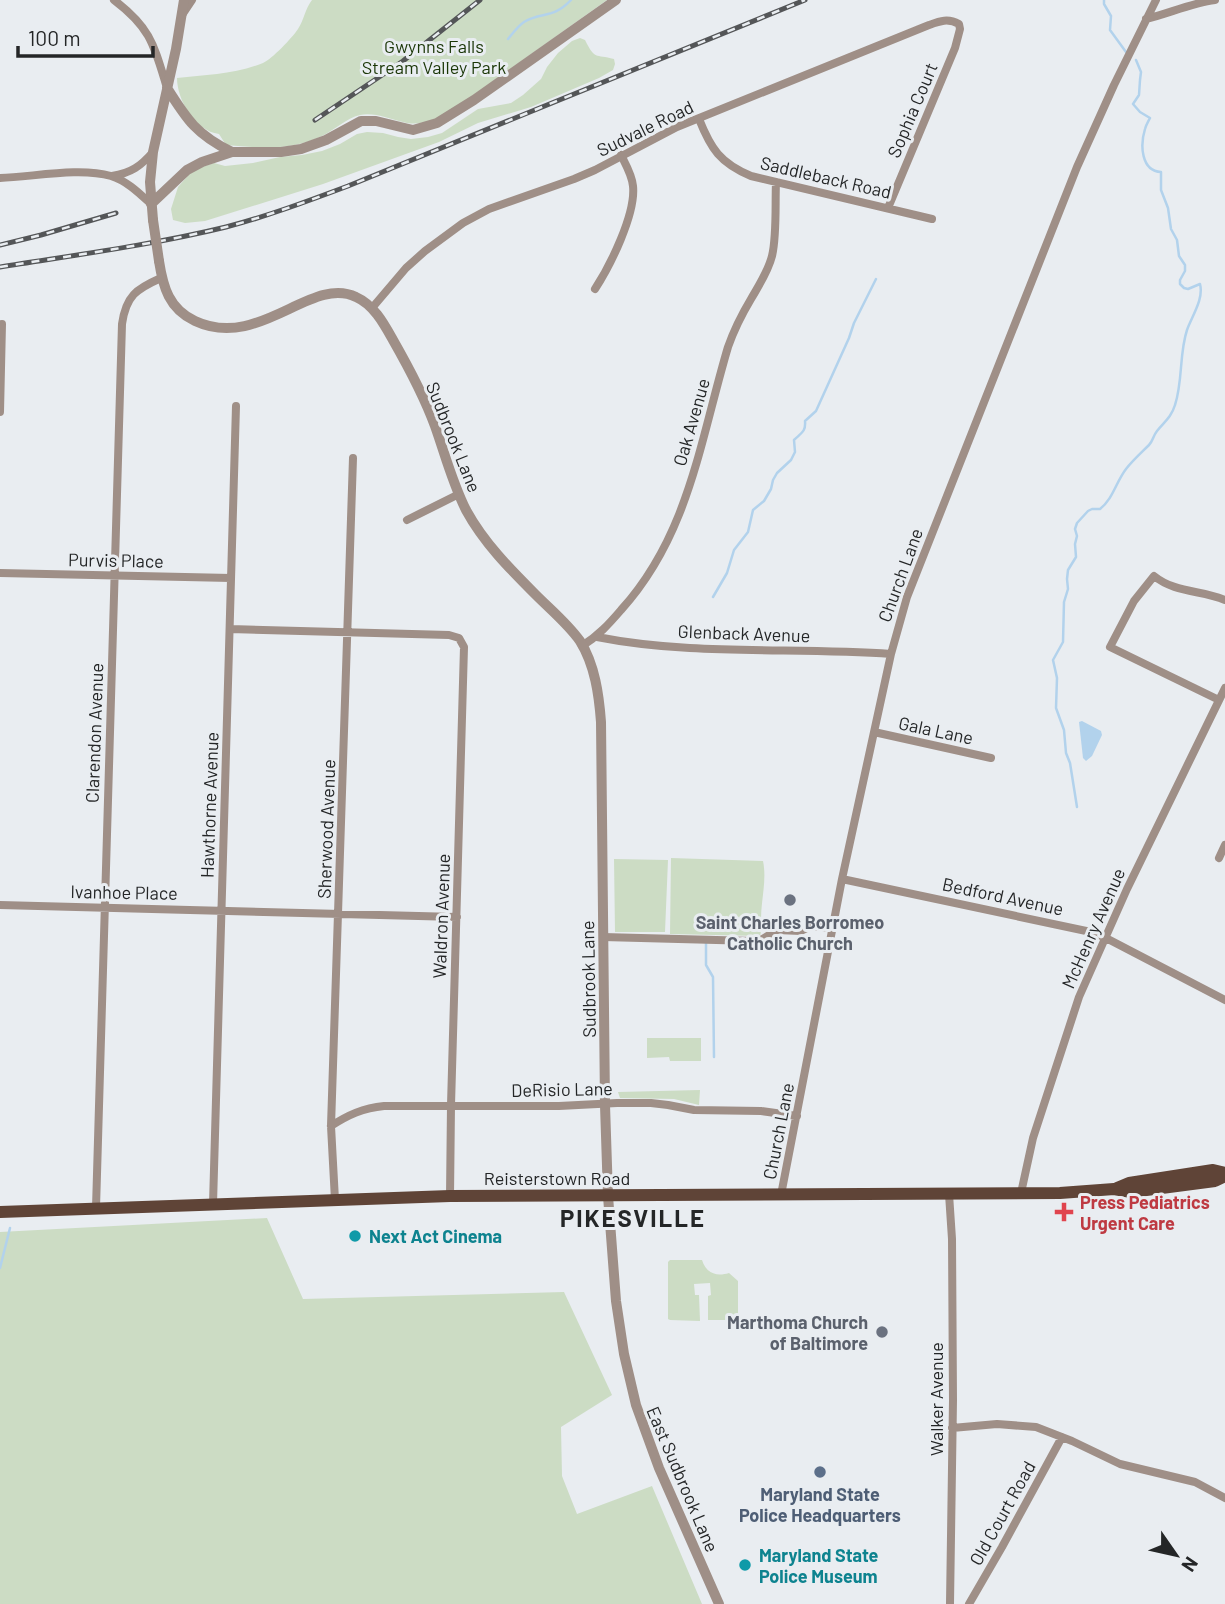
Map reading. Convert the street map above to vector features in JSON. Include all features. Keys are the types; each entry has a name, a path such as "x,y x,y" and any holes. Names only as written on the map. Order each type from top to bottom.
{"main road":[{"name":"Reisterstown Road","path":"0,1212 450,1196 1021,1194 1114,1189 1131,1192 1214,1181 1225,1175"}],"street":[{"path":"114,0 138,20 147,32 167,88 194,127 232,152"},
{"path":"184,0 153,152 150,182 161,278 168,297 183,313 200,323 224,329 259,323 308,301 334,293 355,296 372,308"},
{"path":"182,16 192,0"},
{"path":"151,204 187,170 232,152 281,152 301,149 326,140 361,121 376,121 413,130 437,123 616,0"},
{"name":"Church Lane","path":"781,1195 842,879 891,654 907,597 1077,167 1156,0"},
{"path":"1146,19 1198,2 1215,0"},
{"name":"Sudvale Road","path":"372,308 406,268 433,244 489,209 595,170 677,127 929,25 948,20 959,24"},
{"name":"Sophia Court","path":"888,208 955,48 959,24"},
{"name":"Saddleback Road","path":"699,119 714,150 737,170 751,176 932,219"},
{"path":"112,176 134,170 153,152"},
{"path":"595,289 630,215 633,184 621,155"},
{"path":"0,178 77,173 112,176 136,189 151,204"},
{"name":"Oak Avenue","path":"582,646 597,637 643,584 674,529 694,471 729,344 772,257 776,182"},
{"name":"Clarendon Avenue","path":"96,1208 121,338 124,310 134,293 142,286 161,278"},
{"name":"Sudbrook Lane","path":"372,308 398,349 419,390 435,425 451,476 468,512 489,544 512,571 572,631 582,646 597,685 601,714 608,1196"},
{"path":"0,412 2,324"},
{"name":"Hawthorne Avenue","path":"213,1204 236,406"},
{"name":"Sherwood Avenue","path":"335,1200 331,1126 353,458"},
{"path":"407,520 459,494"},
{"name":"Purvis Place","path":"0,573 231,578"},
{"path":"1223,696 1110,647 1134,601 1154,576 1172,587 1225,600"},
{"path":"230,629 348,632"},
{"name":"Waldron Avenue","path":"348,632 449,635 459,638 464,646 450,1105 450,1196"},
{"name":"Glenback Avenue","path":"597,637 648,645 697,648 891,654"},
{"name":"McHenry Avenue","path":"1021,1194 1033,1138 1072,1014 1104,937 1223,696"},
{"name":"Gala Lane","path":"874,732 990,758"},
{"path":"1219,858 1225,845"},
{"name":"Bedford Avenue","path":"842,879 1068,926 1104,937 1225,1000"},
{"name":"Ivanhoe Place","path":"0,905 457,917"},
{"path":"603,937 754,941 761,940 776,930 801,931 811,926 833,928"},
{"name":"DeRisio Lane","path":"331,1126 369,1107 384,1106 559,1107 651,1103 694,1110 761,1111 797,1116"},
{"name":"Walker Avenue","path":"949,1194 952,1276 950,1604"},
{"name":"East Sudbrook Lane","path":"608,1196 616,1301 624,1354 636,1405 659,1468 719,1604"},
{"path":"952,1428 997,1424 1036,1427 1120,1464 1195,1482 1225,1498"},
{"name":"Old Court Road","path":"969,1604 1062,1437"}],"green space":[{"name":"Gwynns Falls Stream Valley Park","path":"312,0 607,0 456,107 431,121 412,123 365,114 350,119 322,136 299,144 263,147 226,145 219,134 202,127 189,113 180,96 177,78 232,72 263,63 295,33"},
{"path":"580,38 585,40 596,55 614,59 613,70 531,107 478,123 439,142 323,184 205,221 185,223 173,220 171,209 178,187 193,170 214,163 225,166 253,163 322,151 367,132 411,139 442,133 478,109 511,103 523,95 541,79 558,53"},
{"path":"671,858 763,861 760,936 670,934"},
{"path":"614,859 668,860 665,932 615,932"},
{"path":"647,1038 701,1038 701,1061 670,1061 669,1057 647,1058"},
{"path":"700,1090 699,1105 674,1099 620,1098 618,1092"},
{"path":"267,1218 303,1299 564,1292 612,1395 561,1427 562,1476 577,1514 652,1486 702,1604 0,1604 0,1232"},
{"path":"670,1260 702,1260 712,1273 729,1273 738,1281 738,1317 735,1320 708,1320 710,1283 694,1284 695,1295 699,1295 700,1321 668,1319"}],"water":[{"path":"1079,722 1101,731 1102,735 1092,756 1086,761 1083,758"}],"waterway":[{"path":"508,39 524,22 553,13 571,0"},
{"path":"1104,0 1111,16 1110,30 1126,52"},
{"path":"1077,807 1064,730 1056,708 1057,678 1053,660 1063,642 1068,570 1076,557 1075,529 1088,511 1100,509 1104,505 1126,469 1150,443 1171,413 1177,396 1187,330 1201,290 1200,284 1188,289 1180,284 1185,265 1179,256 1177,240 1171,229 1168,208 1161,190 1161,172 1149,167 1144,156 1143,135 1150,118 1133,104 1139,95 1141,72 1136,60"},
{"path":"713,597 727,573 734,550 748,532 753,510 764,501 777,473 791,460 795,452 794,440 804,430 805,421 816,411 876,279"},
{"path":"706,943 706,965 713,977 714,1057"},
{"path":"0,1268 10,1228"}],"railway":[{"path":"315,120 403,61 480,0"},
{"path":"0,267 170,239 273,213 348,186 805,0"},
{"path":"0,245 116,213"}],"place":[{"name":"Saint Charles Borromeo Catholic Church","path":"790,900"},
{"name":"Press Pediatrics Urgent Care","path":"1064,1212"},
{"name":"Next Act Cinema","path":"355,1236"},
{"name":"Marthoma Church of Baltimore","path":"882,1332"},
{"name":"Maryland State Police Headquarters","path":"820,1472"},
{"name":"Maryland State Police Museum","path":"745,1565"}],"district":[{"name":"PIKESVILLE","path":"633,1217"}]}
